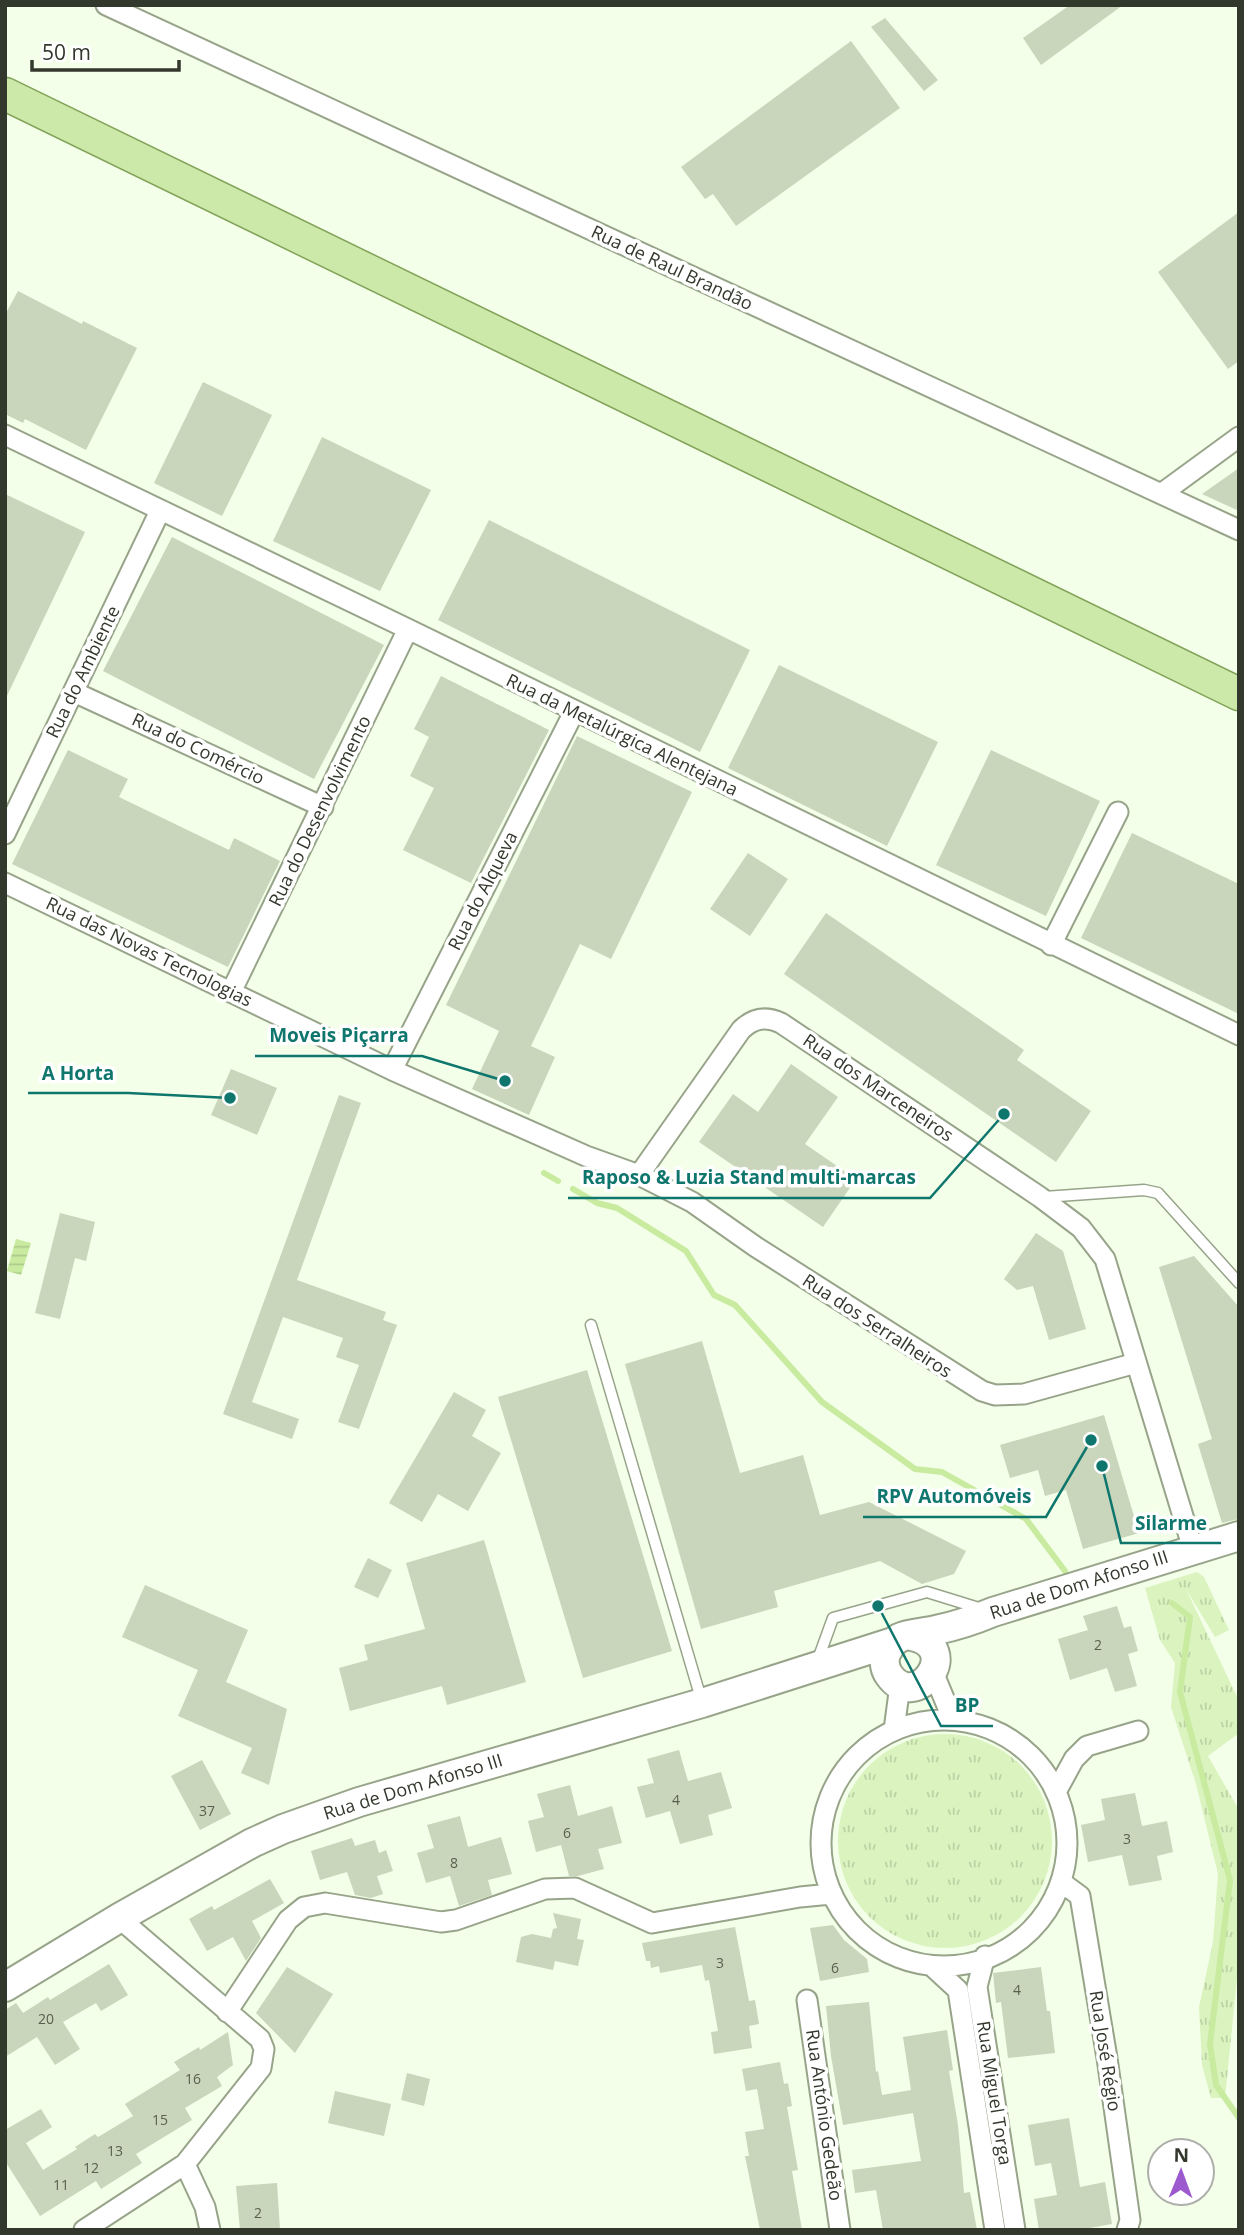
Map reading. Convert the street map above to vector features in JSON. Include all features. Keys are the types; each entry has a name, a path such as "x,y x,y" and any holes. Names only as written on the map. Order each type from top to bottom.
{"main road":[{"path":"5,94 1239,694"},
{"name":"Rua de Dom Afonso III","path":"5,1987 119,1918 252,1843 283,1829 359,1802 702,1703 902,1639 961,1625 993,1612 1239,1536"},
{"path":"850,1657 908,1687 923,1684 961,1625"},
{"path":"893,1677 885,1655 902,1639 926,1642 935,1655 934,1667"}],"street":[{"name":"Rua de Raul Brandão","path":"106,5 1239,530"},
{"name":"Rua da Metalúrgica Alentejana","path":"5,435 1239,1035"},
{"path":"1161,494 1239,437"},
{"name":"Rua do Ambiente","path":"5,834 160,511"},
{"name":"Rua do Desenvolvimento","path":"231,992 408,629"},
{"name":"Rua do Comércio","path":"74,692 323,807"},
{"name":"Rua do Alqueva","path":"392,1070 574,712"},
{"path":"1051,945 1118,812"},
{"name":"Rua das Novas Tecnologias","path":"5,883 392,1070 586,1156 639,1175"},
{"name":"Rua dos Marceneiros","path":"639,1175 741,1030 755,1020 764,1018 781,1023 1041,1197 1081,1228 1105,1259 1193,1549"},
{"name":"Rua dos Serralheiros","path":"639,1175 692,1202 778,1262 982,1391 995,1395 1024,1394 1136,1363"},
{"path":"934,1667 953,1720"},
{"path":"893,1677 894,1730"},
{"path":"953,1720 985,1727 1015,1742 1039,1764 1056,1792 1064,1814 1066,1860 1061,1882 1046,1913 1023,1937 969,1963 933,1967 889,1953 865,1938 846,1918 831,1894 822,1863 821,1830 828,1799 844,1771 866,1747 894,1730 923,1722 953,1720"},
{"path":"1056,1792 1079,1751 1095,1742 1138,1731"},
{"path":"800,1897 822,1863"},
{"name":"Rua José Régio","path":"1061,1882 1080,1896 1130,2220 1127,2230"},
{"path":"227,2012 288,1920 304,1907 326,1903 441,1922 456,1920 545,1888 560,1887 589,1893 652,1923 831,1894"},
{"path":"84,2230 185,2164 261,2068 264,2058 260,2039 119,1918"},
{"name":"Rua Miguel Torga","path":"985,1956 977,1987 1015,2230"},
{"name":"Rua Miguel Torga","path":"933,1967 958,1990 995,2230"},
{"name":"Rua António Gedeão","path":"807,2000 840,2230"},
{"path":"185,2164 205,2207 210,2230"}],"lane":[{"path":"1041,1197 1144,1190 1158,1193 1239,1283"},
{"path":"592,1325 702,1703"},
{"path":"816,1667 833,1618 927,1592 993,1612"}],"green space":[{"path":"1197,1572 1204,1577 1229,1630 1215,1637 1186,1589 1239,1701 1239,1733 1208,1756 1239,1810 1239,1959 1225,2098 1211,2098 1202,2065 1199,2007 1213,1942 1218,1874 1196,1784 1171,1707 1175,1663 1160,1640 1145,1588"},
{"path":"945,1734 986,1742 1021,1765 1044,1800 1052,1841 1044,1882 1021,1917 986,1940 945,1948 904,1940 869,1917 846,1882 838,1841 846,1800 869,1765 904,1742"}],"shaded area":[{"path":"16,1239 31,1243 21,1275 7,1271"}],"building":[{"path":"1070,5 1123,5 1041,65 1023,38"},
{"path":"885,18 938,80 924,91 871,27"},
{"path":"851,41 900,108 736,226 713,194 705,199 681,167"},
{"path":"1239,212 1239,361 1228,369 1158,272"},
{"path":"18,291 82,324 83,321 137,348 86,450 25,419 23,423 5,414 5,315"},
{"path":"203,382 272,415 222,516 154,483"},
{"path":"322,437 431,490 380,591 273,541"},
{"path":"1239,468 1239,511 1202,494"},
{"path":"5,494 85,532 5,700"},
{"path":"489,520 750,650 700,752 438,620"},
{"path":"172,537 384,645 314,779 103,671"},
{"path":"779,665 938,742 887,846 728,768"},
{"path":"441,676 549,730 471,883 403,850 434,788 410,776 429,737 414,729"},
{"path":"577,736 692,792 611,959 580,944 531,1046 555,1057 529,1115 472,1089 499,1031 446,1005"},
{"path":"68,750 128,779 119,797 229,850 234,838 280,861 228,967 12,864"},
{"path":"991,750 1100,801 1046,916 936,865"},
{"path":"1132,833 1239,884 1239,1014 1081,938"},
{"path":"748,853 788,879 750,936 710,909"},
{"path":"826,913 1024,1050 1017,1060 1091,1111 1056,1162 784,974"},
{"path":"791,1064 838,1097 805,1144 856,1179 823,1227 699,1142 733,1094 758,1112"},
{"path":"231,1069 277,1088 257,1135 211,1115"},
{"path":"339,1095 361,1103 297,1280 386,1312 383,1320 397,1325 359,1429 338,1422 359,1365 336,1357 343,1338 283,1317 252,1402 299,1419 292,1439 223,1414"},
{"path":"60,1213 95,1222 86,1261 75,1258 60,1319 35,1313"},
{"path":"1036,1233 1063,1251 1086,1329 1049,1340 1033,1286 1017,1290 1004,1279"},
{"path":"1194,1256 1239,1307 1239,1519 1222,1523 1198,1444 1212,1439 1159,1267"},
{"path":"702,1341 740,1473 803,1455 820,1515 869,1502 966,1551 954,1574 922,1584 880,1561 774,1591 778,1607 701,1629 625,1364"},
{"path":"587,1370 672,1651 583,1678 498,1397"},
{"path":"454,1392 486,1410 472,1436 501,1453 468,1511 438,1494 422,1522 389,1503"},
{"path":"1104,1415 1139,1533 1083,1549 1066,1490 1045,1496 1038,1470 1010,1478 1000,1445"},
{"path":"484,1540 526,1682 447,1705 442,1686 350,1711 339,1668 368,1660 364,1645 425,1629 406,1563"},
{"path":"368,1558 392,1570 378,1598 354,1587"},
{"path":"145,1585 248,1630 226,1682 287,1709 269,1785 241,1773 252,1748 178,1716 198,1670 122,1637"},
{"path":"1117,1606 1124,1628 1131,1626 1138,1651 1128,1654 1137,1686 1115,1692 1107,1668 1070,1680 1058,1639 1088,1630 1083,1616"},
{"path":"679,1750 688,1781 721,1772 732,1808 708,1815 713,1835 680,1844 670,1811 646,1818 637,1787 654,1783 647,1759"},
{"path":"202,1760 231,1814 200,1830 171,1776"},
{"path":"570,1785 578,1816 612,1806 622,1843 598,1849 604,1869 578,1876 569,1876 561,1845 536,1852 528,1821 544,1817 537,1794"},
{"path":"1135,1793 1142,1826 1167,1821 1173,1852 1157,1856 1162,1880 1129,1886 1122,1855 1088,1862 1081,1825 1105,1820 1101,1799"},
{"path":"460,1816 468,1847 501,1837 512,1874 488,1880 492,1895 459,1906 450,1876 426,1883 417,1853 434,1848 427,1825"},
{"path":"352,1838 355,1846 375,1840 379,1853 386,1850 393,1871 377,1876 383,1894 371,1898 355,1895 347,1872 320,1880 311,1851"},
{"path":"270,1879 284,1903 252,1921 261,1938 246,1961 233,1937 207,1951 189,1919 212,1906 214,1910"},
{"path":"553,1913 581,1919 577,1939 584,1940 578,1966 555,1961 553,1970 516,1962 521,1937 532,1934 551,1938 553,1929 557,1928"},
{"path":"833,1925 844,1940 867,1959 869,1972 820,1981 810,1928"},
{"path":"735,1927 749,2001 755,2000 759,2024 749,2026 752,2048 714,2054 711,2032 718,2031 709,1980 705,1981 702,1965 660,1973 659,1966 651,1968 650,1961 646,1961 642,1943"},
{"path":"109,1964 128,1995 101,2011 96,2003 63,2022 80,2049 55,2065 37,2037 5,2057 5,2010 16,2003 23,2013"},
{"path":"287,1967 333,1994 295,2053 256,2013"},
{"path":"1041,1967 1055,2053 1008,2058 1001,2002 996,2003 993,1973"},
{"path":"869,2002 876,2072 878,2071 882,2095 911,2090 903,2037 947,2030 953,2070 949,2071 958,2125 964,2193 970,2192 977,2230 883,2230 876,2190 855,2193 852,2170 921,2161 913,2113 843,2125 831,2056 826,2006"},
{"path":"228,2032 233,2065 217,2077 222,2086 185,2108 192,2120 136,2154 142,2163 101,2189 96,2181 40,2216 5,2161 5,2130 41,2109 52,2127 26,2143 43,2170 95,2134 98,2137 133,2116 125,2104 180,2070 174,2062 199,2047 200,2050"},
{"path":"780,2062 784,2084 788,2083 792,2106 787,2107 798,2170 792,2171 802,2230 760,2230 745,2156 749,2156 745,2132 764,2129 757,2089 746,2091 742,2069"},
{"path":"407,2073 430,2079 424,2106 401,2100"},
{"path":"335,2091 391,2104 384,2136 328,2123"},
{"path":"1069,2118 1080,2187 1105,2182 1112,2224 1079,2230 1039,2230 1034,2199 1057,2195 1051,2163 1035,2166 1028,2125"},
{"path":"277,2183 280,2230 240,2230 236,2186"}],"waterway":[{"path":"544,1173 558,1181"},
{"path":"573,1189 597,1203 617,1208 686,1251 714,1295 735,1305 822,1402 915,1469 942,1472 1026,1519 1065,1571"},
{"path":"1172,1603 1190,1617 1180,1692 1230,1880 1210,2044 1216,2085 1239,2118"}],"place":[{"name":"Moveis Piçarra","path":"505,1081"},
{"name":"A Horta","path":"230,1098"},
{"name":"Raposo & Luzia Stand multi-marcas","path":"1004,1114"},
{"name":"RPV Automóveis","path":"1091,1440"},
{"name":"Silarme","path":"1102,1466"},
{"name":"BP","path":"878,1606"}]}
